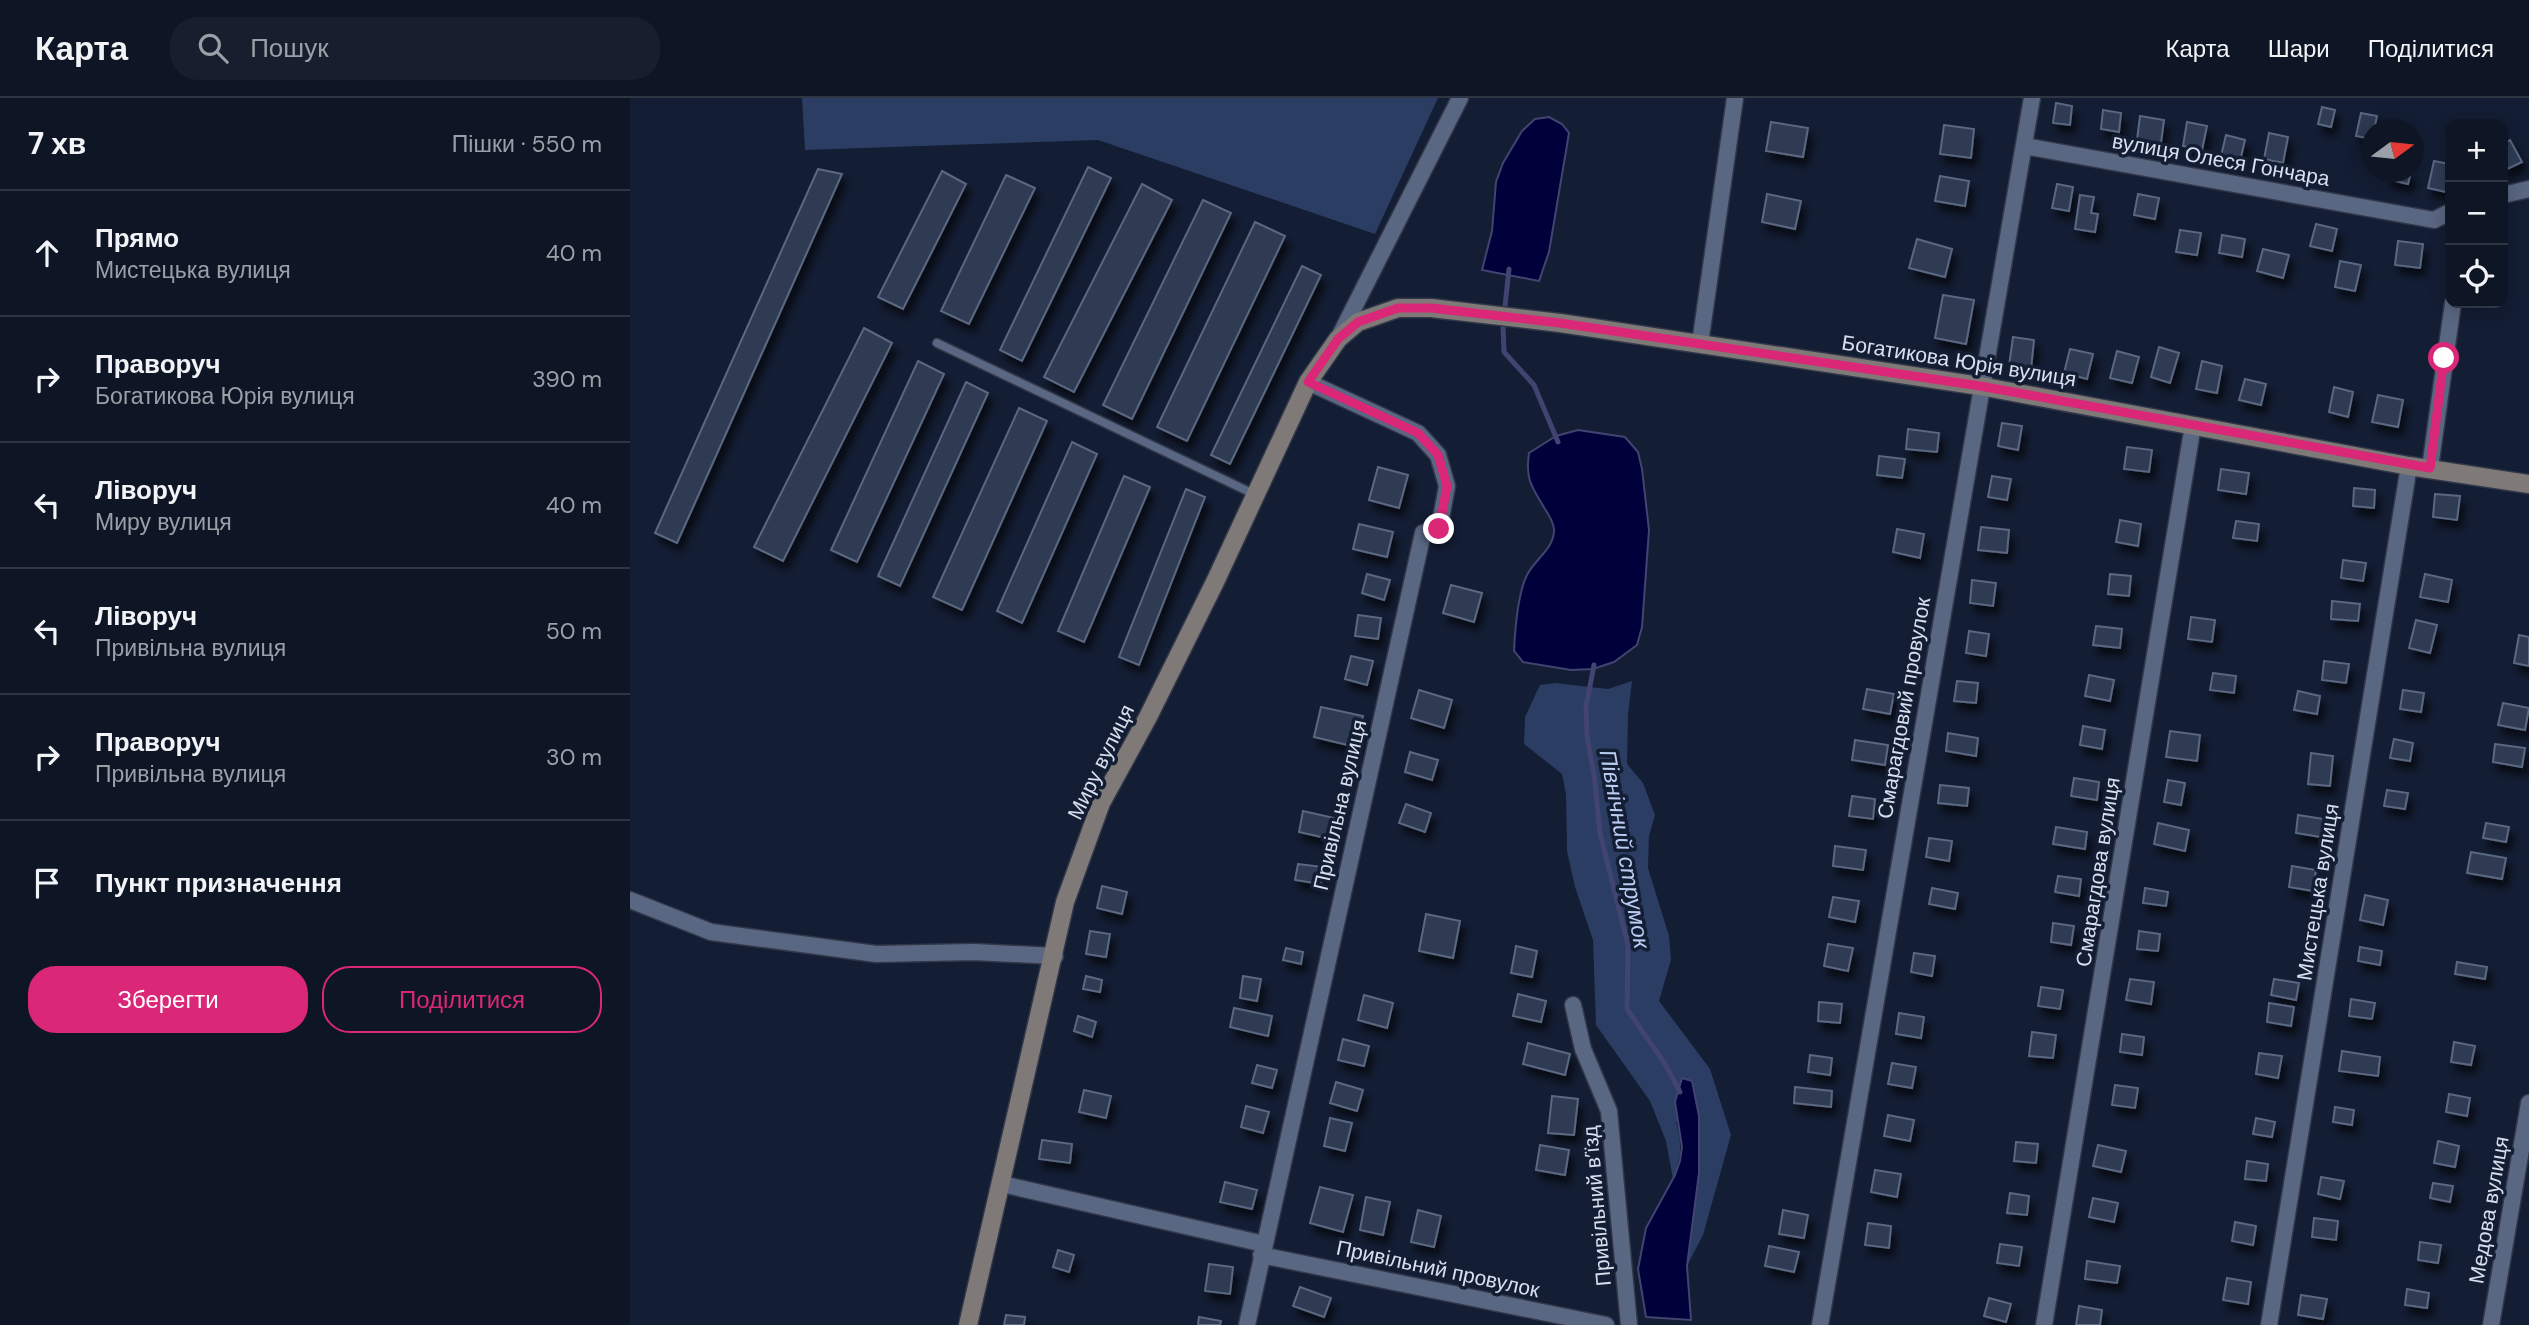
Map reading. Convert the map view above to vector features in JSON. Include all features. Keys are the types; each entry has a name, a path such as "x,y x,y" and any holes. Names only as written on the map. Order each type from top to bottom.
{"street":[{"path":"1338,339 1460,98"},
{"path":"1700,344 1735,98"},
{"name":"Смарагдовий провулок","path":"1820,1325 1980,386 2032,98"},
{"name":"вулиця Олеся Гончара","path":"2024,146 2434,220 2445,214"},
{"path":"2508,194 2529,189"},
{"name":"Богатикова Юрія вулиця","path":"1379,313 1398,308 1431,308 1560,323 1980,386 2409,466 2529,484"},
{"path":"2430,468 2453,308"},
{"name":"Миру вулиця","path":"968,1325 1055,956 1065,902 1101,803 1148,717 1308,382 1338,339 1358,322 1379,313"},
{"name":"Привільна вулиця","path":"1247,1325 1423,533 1439,529 1447,486 1438,455 1418,433 1308,382"},
{"name":"Смарагдова вулиця","path":"2044,1325 2193,425"},
{"name":"Мистецька вулиця","path":"2269,1325 2409,466"},
{"path":"630,901 711,932 876,954 974,952 1055,956"},
{"name":"Привільний в’їзд","path":"1573,1005 1583,1049 1609,1111 1629,1325"},
{"name":"Медова вулиця","path":"2491,1325 2529,1103"},
{"name":"Привільний провулок","path":"1002,1184 1263,1249 1606,1325"}],"lane":[{"path":"937,343 1256,495"}],"shaded area":[{"path":"802,98 1438,98 1375,234 1098,140 805,150"},
{"path":"1549,117 1562,124 1569,133 1549,252 1539,281 1482,270 1492,231 1496,182 1503,163 1522,131 1535,119"},
{"path":"1578,430 1625,437 1638,452 1649,530 1642,627 1637,645 1614,662 1593,669 1571,670 1523,662 1514,651 1521,592 1530,569 1551,542 1554,529 1551,518 1531,483 1528,470 1529,453 1556,436"},
{"path":"1632,681 1627,764 1643,783 1655,815 1649,836 1648,868 1669,936 1671,960 1659,1001 1710,1069 1731,1135 1703,1235 1687,1266 1699,1173 1699,1116 1676,1122 1680,1150 1673,1179 1666,1141 1650,1101 1596,1025 1593,940 1575,887 1567,851 1566,794 1562,774 1524,744 1525,717 1540,685 1555,683 1608,689"},
{"path":"1682,1078 1692,1081 1699,1116 1699,1173 1687,1266 1691,1320 1646,1317 1638,1269 1646,1228 1680,1161 1682,1147 1675,1102"}],"building":[{"path":"2056,103 2072,106 2070,125 2053,123"},
{"path":"2322,107 2335,110 2331,127 2318,124"},
{"path":"2103,110 2121,113 2119,132 2101,129"},
{"path":"2361,113 2377,116 2376,119 2361,119 2361,137 2356,136"},
{"path":"2140,116 2164,120 2161,143 2137,140"},
{"path":"1771,122 1808,128 1803,157 1766,151"},
{"path":"2187,122 2207,126 2202,150 2183,146"},
{"path":"1944,125 1974,129 1971,158 1940,154"},
{"path":"2269,133 2288,137 2283,163 2264,159"},
{"path":"2226,135 2245,140 2240,161 2221,156"},
{"path":"2510,140 2522,162 2508,169"},
{"path":"2434,161 2445,163 2445,192 2428,188"},
{"path":"1088,167 1111,178 1022,361 1000,350"},
{"path":"818,169 842,174 677,543 655,533"},
{"path":"942,171 966,184 903,309 878,297"},
{"path":"1006,175 1035,188 969,324 941,311"},
{"path":"1940,176 1969,181 1965,206 1935,201"},
{"path":"1142,184 1172,200 1074,392 1044,377"},
{"path":"2057,184 2073,187 2069,211 2052,208"},
{"path":"1767,194 1801,201 1795,229 1762,222"},
{"path":"2138,194 2159,198 2155,219 2134,215"},
{"path":"2080,195 2094,197 2091,213 2098,214 2095,232 2075,229"},
{"path":"1203,200 1231,213 1132,419 1103,405"},
{"path":"1255,222 1285,236 1187,441 1157,427"},
{"path":"2316,224 2337,229 2332,251 2310,246"},
{"path":"2180,230 2201,233 2197,255 2176,252"},
{"path":"2222,235 2245,239 2242,257 2219,253"},
{"path":"1917,239 1952,249 1945,277 1909,268"},
{"path":"2398,241 2423,244 2420,268 2395,265"},
{"path":"2263,249 2289,255 2283,278 2257,271"},
{"path":"2340,261 2361,265 2355,291 2335,287"},
{"path":"1302,266 1321,275 1230,464 1211,455"},
{"path":"1943,295 1974,300 1966,344 1935,338"},
{"path":"864,328 892,343 783,561 754,547"},
{"path":"2013,337 2034,340 2031,369 2009,366"},
{"path":"2159,347 2179,353 2170,383 2151,377"},
{"path":"2070,349 2093,354 2087,379 2064,373"},
{"path":"2117,351 2139,357 2132,383 2110,378"},
{"path":"918,361 944,374 857,562 831,550"},
{"path":"2202,361 2222,366 2217,393 2196,389"},
{"path":"2245,379 2266,384 2261,405 2239,400"},
{"path":"966,382 988,393 900,586 878,576"},
{"path":"2334,387 2353,392 2348,417 2329,412"},
{"path":"2378,395 2403,400 2398,427 2372,422"},
{"path":"1019,408 1047,421 962,610 933,597"},
{"path":"2002,423 2022,426 2018,450 1998,446"},
{"path":"1908,429 1939,433 1937,452 1906,449"},
{"path":"1072,442 1097,454 1022,623 997,611"},
{"path":"2127,447 2152,450 2149,472 2124,469"},
{"path":"1879,456 1905,459 1902,478 1877,475"},
{"path":"1378,467 1408,475 1399,508 1369,500"},
{"path":"2221,469 2249,473 2246,494 2218,490"},
{"path":"1124,476 1150,487 1084,642 1058,631"},
{"path":"1992,476 2011,479 2007,500 1988,497"},
{"path":"2354,488 2375,490 2374,508 2353,506"},
{"path":"1186,489 1205,497 1139,665 1119,657"},
{"path":"2435,494 2460,496 2457,520 2433,517"},
{"path":"2120,520 2141,524 2138,546 2116,542"},
{"path":"2236,521 2259,524 2257,541 2233,538"},
{"path":"1359,524 1393,532 1387,557 1353,549"},
{"path":"1981,527 2009,530 2007,553 1978,550"},
{"path":"1897,529 1924,534 1920,558 1893,552"},
{"path":"2343,560 2366,563 2363,581 2341,578"},
{"path":"1367,574 1390,580 1384,600 1362,593"},
{"path":"2110,574 2131,576 2129,596 2108,594"},
{"path":"2425,574 2452,580 2448,602 2420,597"},
{"path":"1972,580 1996,583 1993,606 1970,603"},
{"path":"1451,585 1482,593 1474,622 1443,613"},
{"path":"2332,601 2360,604 2358,621 2331,619"},
{"path":"1358,615 1381,618 1378,639 1355,636"},
{"path":"2191,617 2215,620 2212,642 2188,639"},
{"path":"2416,620 2437,625 2430,653 2409,648"},
{"path":"2096,626 2122,629 2120,648 2093,645"},
{"path":"1969,631 1989,634 1986,656 1966,653"},
{"path":"2519,635 2529,637 2529,666 2514,663"},
{"path":"1351,656 1373,661 1367,685 1345,679"},
{"path":"2324,661 2349,664 2346,683 2322,680"},
{"path":"2213,673 2236,676 2234,693 2210,690"},
{"path":"2089,675 2114,680 2110,701 2085,696"},
{"path":"1957,681 1978,683 1976,703 1954,701"},
{"path":"1867,689 1894,694 1890,714 1863,709"},
{"path":"1419,690 1452,700 1444,728 1411,718"},
{"path":"2403,690 2424,693 2421,712 2400,709"},
{"path":"2298,691 2320,696 2317,714 2294,710"},
{"path":"2503,703 2529,708 2525,730 2498,725"},
{"path":"1321,707 1363,716 1356,747 1314,737"},
{"path":"2083,726 2105,730 2102,749 2080,745"},
{"path":"2170,731 2200,735 2197,761 2166,757"},
{"path":"1948,733 1978,738 1976,756 1946,751"},
{"path":"2394,739 2413,743 2410,761 2390,758"},
{"path":"1855,740 1888,745 1885,765 1852,760"},
{"path":"2495,744 2525,748 2522,767 2493,762"},
{"path":"1410,752 1438,760 1432,780 1405,772"},
{"path":"2311,753 2333,756 2330,786 2308,784"},
{"path":"2074,778 2099,782 2097,800 2071,796"},
{"path":"2168,780 2185,783 2181,805 2164,802"},
{"path":"1940,785 1969,788 1967,806 1938,803"},
{"path":"2387,790 2408,793 2405,809 2384,806"},
{"path":"1852,796 1875,799 1873,819 1849,816"},
{"path":"1406,804 1431,813 1425,832 1399,823"},
{"path":"1303,811 1334,818 1330,839 1299,832"},
{"path":"2298,815 2324,819 2321,837 2296,833"},
{"path":"2158,823 2189,830 2185,851 2154,844"},
{"path":"2486,823 2509,827 2506,842 2483,838"},
{"path":"2056,827 2087,832 2085,849 2053,844"},
{"path":"1929,838 1952,841 1949,861 1926,857"},
{"path":"1835,846 1866,850 1863,870 1833,866"},
{"path":"2471,852 2506,858 2502,879 2467,873"},
{"path":"1298,864 1323,867 1321,884 1295,880"},
{"path":"2292,866 2316,870 2313,891 2289,887"},
{"path":"2058,876 2081,879 2079,896 2055,892"},
{"path":"1102,886 1127,892 1122,914 1097,908"},
{"path":"1932,888 1958,893 1955,909 1929,904"},
{"path":"2145,888 2168,892 2166,906 2143,903"},
{"path":"2365,895 2388,900 2383,925 2360,920"},
{"path":"1833,897 1859,901 1855,922 1829,917"},
{"path":"1426,914 1460,921 1453,958 1419,951"},
{"path":"2053,923 2074,926 2071,945 2051,942"},
{"path":"1090,931 1110,934 1106,957 1086,954"},
{"path":"2139,931 2160,934 2158,951 2137,949"},
{"path":"1828,944 1853,948 1848,971 1824,966"},
{"path":"1516,946 1537,951 1532,977 1511,973"},
{"path":"2360,947 2382,951 2380,965 2358,961"},
{"path":"1286,948 1303,952 1301,964 1283,960"},
{"path":"1914,953 1935,956 1932,976 1911,972"},
{"path":"2457,962 2487,967 2485,979 2455,974"},
{"path":"1086,976 1102,980 1100,992 1083,989"},
{"path":"1243,976 1261,979 1257,1001 1240,998"},
{"path":"2130,979 2154,982 2151,1004 2126,1000"},
{"path":"2274,979 2299,983 2296,1000 2271,995"},
{"path":"2041,987 2063,990 2060,1009 2038,1006"},
{"path":"1518,994 1546,1001 1541,1022 1513,1016"},
{"path":"1364,995 1393,1003 1387,1028 1358,1020"},
{"path":"2351,999 2375,1003 2372,1019 2349,1016"},
{"path":"1819,1002 1842,1004 1840,1023 1818,1021"},
{"path":"2269,1003 2294,1007 2291,1026 2267,1022"},
{"path":"1234,1008 1272,1016 1268,1036 1230,1027"},
{"path":"1899,1013 1924,1017 1921,1038 1896,1034"},
{"path":"1078,1016 1096,1022 1092,1037 1074,1031"},
{"path":"2032,1032 2056,1035 2053,1058 2029,1056"},
{"path":"2122,1034 2144,1037 2142,1055 2120,1052"},
{"path":"1343,1039 1369,1046 1364,1066 1338,1060"},
{"path":"2454,1042 2475,1046 2471,1065 2451,1062"},
{"path":"1528,1043 1570,1054 1565,1075 1523,1064"},
{"path":"2342,1051 2380,1057 2378,1076 2339,1071"},
{"path":"2259,1053 2282,1056 2278,1078 2256,1074"},
{"path":"1810,1055 1832,1058 1830,1075 1808,1072"},
{"path":"1892,1063 1916,1067 1912,1088 1888,1084"},
{"path":"1257,1065 1277,1070 1272,1088 1252,1083"},
{"path":"1336,1082 1363,1090 1357,1111 1330,1103"},
{"path":"2115,1085 2138,1088 2135,1108 2112,1105"},
{"path":"1795,1087 1832,1091 1831,1107 1794,1103"},
{"path":"1084,1090 1111,1096 1106,1118 1079,1112"},
{"path":"2449,1094 2470,1098 2467,1116 2446,1112"},
{"path":"1552,1096 1578,1099 1574,1135 1548,1133"},
{"path":"1246,1106 1269,1112 1263,1133 1241,1127"},
{"path":"2335,1107 2354,1110 2352,1125 2333,1122"},
{"path":"1888,1115 1914,1120 1910,1141 1884,1136"},
{"path":"1330,1118 1352,1123 1345,1151 1324,1146"},
{"path":"2256,1118 2275,1122 2272,1137 2253,1134"},
{"path":"1042,1140 1072,1144 1070,1163 1039,1159"},
{"path":"2438,1141 2459,1146 2455,1167 2434,1163"},
{"path":"2016,1142 2038,1144 2036,1163 2014,1161"},
{"path":"1540,1145 1569,1150 1565,1175 1536,1170"},
{"path":"2098,1145 2126,1151 2121,1172 2093,1166"},
{"path":"2247,1161 2268,1164 2266,1181 2245,1179"},
{"path":"1875,1170 1901,1174 1897,1197 1871,1192"},
{"path":"2321,1177 2344,1181 2340,1199 2318,1194"},
{"path":"1225,1182 1257,1190 1252,1209 1220,1202"},
{"path":"2433,1183 2453,1186 2450,1202 2430,1198"},
{"path":"1320,1187 1353,1195 1343,1232 1310,1223"},
{"path":"2010,1193 2029,1196 2027,1215 2007,1213"},
{"path":"1366,1197 1390,1202 1383,1235 1360,1230"},
{"path":"2093,1198 2118,1203 2114,1222 2089,1217"},
{"path":"1418,1210 1441,1216 1434,1247 1411,1242"},
{"path":"1783,1210 1808,1215 1804,1238 1779,1234"},
{"path":"2314,1218 2338,1221 2336,1240 2312,1237"},
{"path":"2235,1222 2256,1226 2253,1245 2232,1241"},
{"path":"1868,1223 1891,1226 1889,1248 1865,1245"},
{"path":"2420,1242 2441,1245 2438,1263 2418,1260"},
{"path":"2000,1244 2022,1247 2019,1266 1997,1263"},
{"path":"1769,1246 1799,1252 1794,1272 1765,1266"},
{"path":"1058,1250 1074,1255 1069,1272 1053,1267"},
{"path":"2087,1261 2120,1266 2117,1283 2085,1279"},
{"path":"1209,1264 1233,1267 1230,1294 1205,1291"},
{"path":"2227,1278 2251,1282 2248,1304 2223,1300"},
{"path":"1300,1287 1331,1298 1324,1317 1293,1306"},
{"path":"2407,1289 2429,1293 2427,1308 2405,1305"},
{"path":"2301,1295 2327,1299 2323,1319 2298,1315"},
{"path":"1989,1298 2011,1304 2006,1322 1984,1316"},
{"path":"2079,1306 2102,1310 2100,1325 2076,1325"},
{"path":"1006,1315 1025,1317 1024,1325 1004,1325"},
{"path":"1199,1317 1221,1321 1220,1325 1198,1325"}],"waterway":[{"name":"Північний струмок","path":"1509,269 1503,325 1504,352 1534,385 1558,442"},
{"name":"Північний струмок","path":"1594,665 1586,707 1587,736 1600,833 1628,945 1627,1009 1665,1064 1680,1092"}],"route":[{"path":"1439,529 1447,486 1438,455 1418,433 1308,382 1338,339 1358,322 1398,308 1431,308 1560,323 1980,386 2430,468 2444,358"}]}
